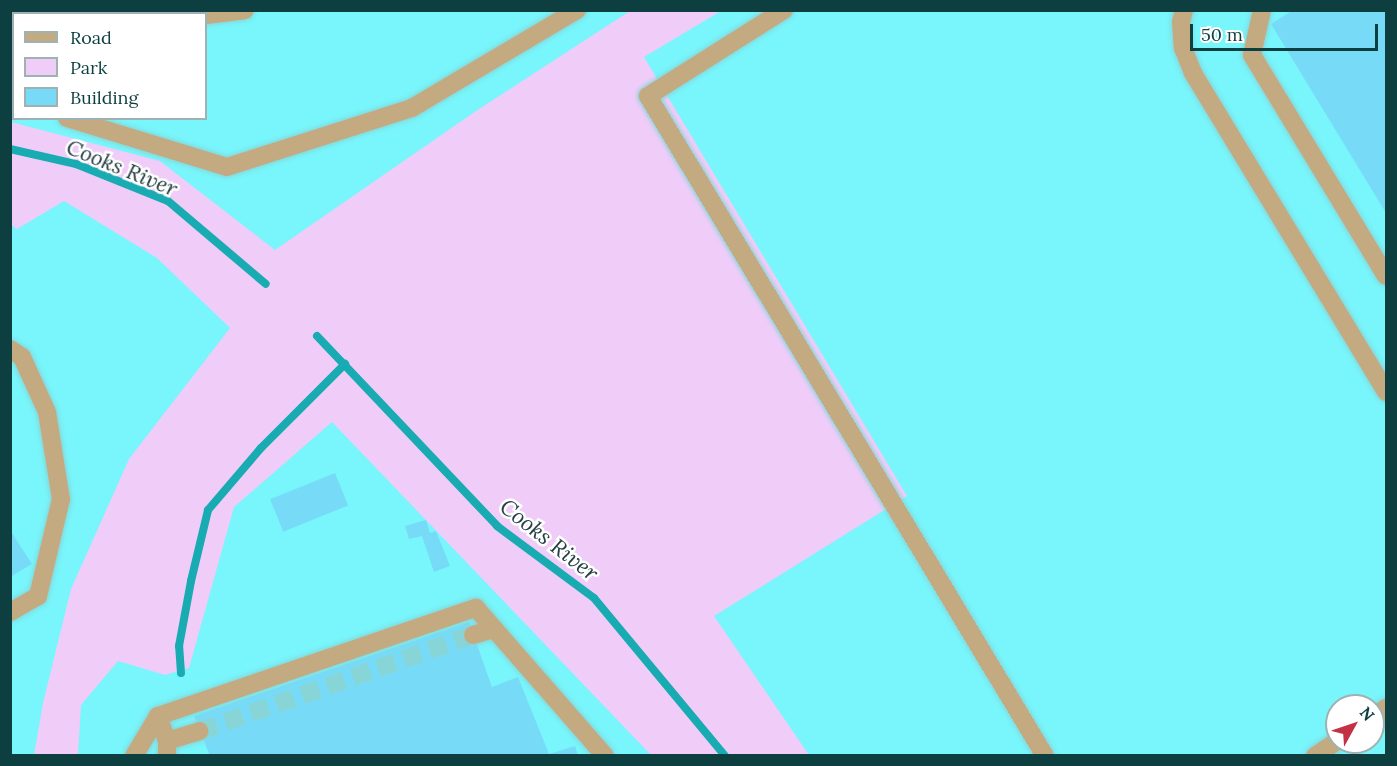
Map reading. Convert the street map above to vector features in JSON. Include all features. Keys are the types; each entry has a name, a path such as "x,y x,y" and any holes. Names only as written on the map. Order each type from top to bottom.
{"lane":[{"path":"207,15 245,10"},
{"path":"74,120 227,166 412,108 577,10"},
{"path":"784,10 648,96 1045,756"},
{"path":"1184,10 1180,22 1183,48 1193,73 1386,392"},
{"path":"1262,10 1252,55 1386,276"},
{"path":"10,349 22,357 46,412 61,499 38,596 10,612"},
{"path":"134,756 158,716 476,608 606,756"},
{"path":"473,635 494,629"},
{"path":"158,716 167,748 200,731"}],"shaded area":[{"path":"11,11 1386,11 1386,755 11,755"}],"green space":[{"path":"630,11 721,11 644,57 907,496 714,616 809,755 651,755 332,422 234,507 189,668 165,675 118,661 81,705 78,755 34,755 43,703 71,589 129,459 230,328 157,258 64,201 17,229 11,225 11,122 160,161 275,250 476,111"}],"building":[{"path":"1293,10 1386,10 1386,213 1271,24"},
{"path":"335,473 348,505 283,532 270,499"},
{"path":"426,520 430,533 436,531 450,566 434,572 422,536 409,539 405,526"},
{"path":"10,530 32,564 10,577"},
{"path":"469,622 492,687 518,677 549,754 575,746 578,756 210,756 194,716"}],"waterway":[{"name":"Cooks River","path":"10,149 76,164 168,201 266,284"},
{"name":"Cooks River","path":"317,336 497,526 594,598 725,756"},
{"path":"181,673 179,646 191,581 208,510 261,448 345,364"}],"tunnel":[{"path":"200,731 473,635"}]}
